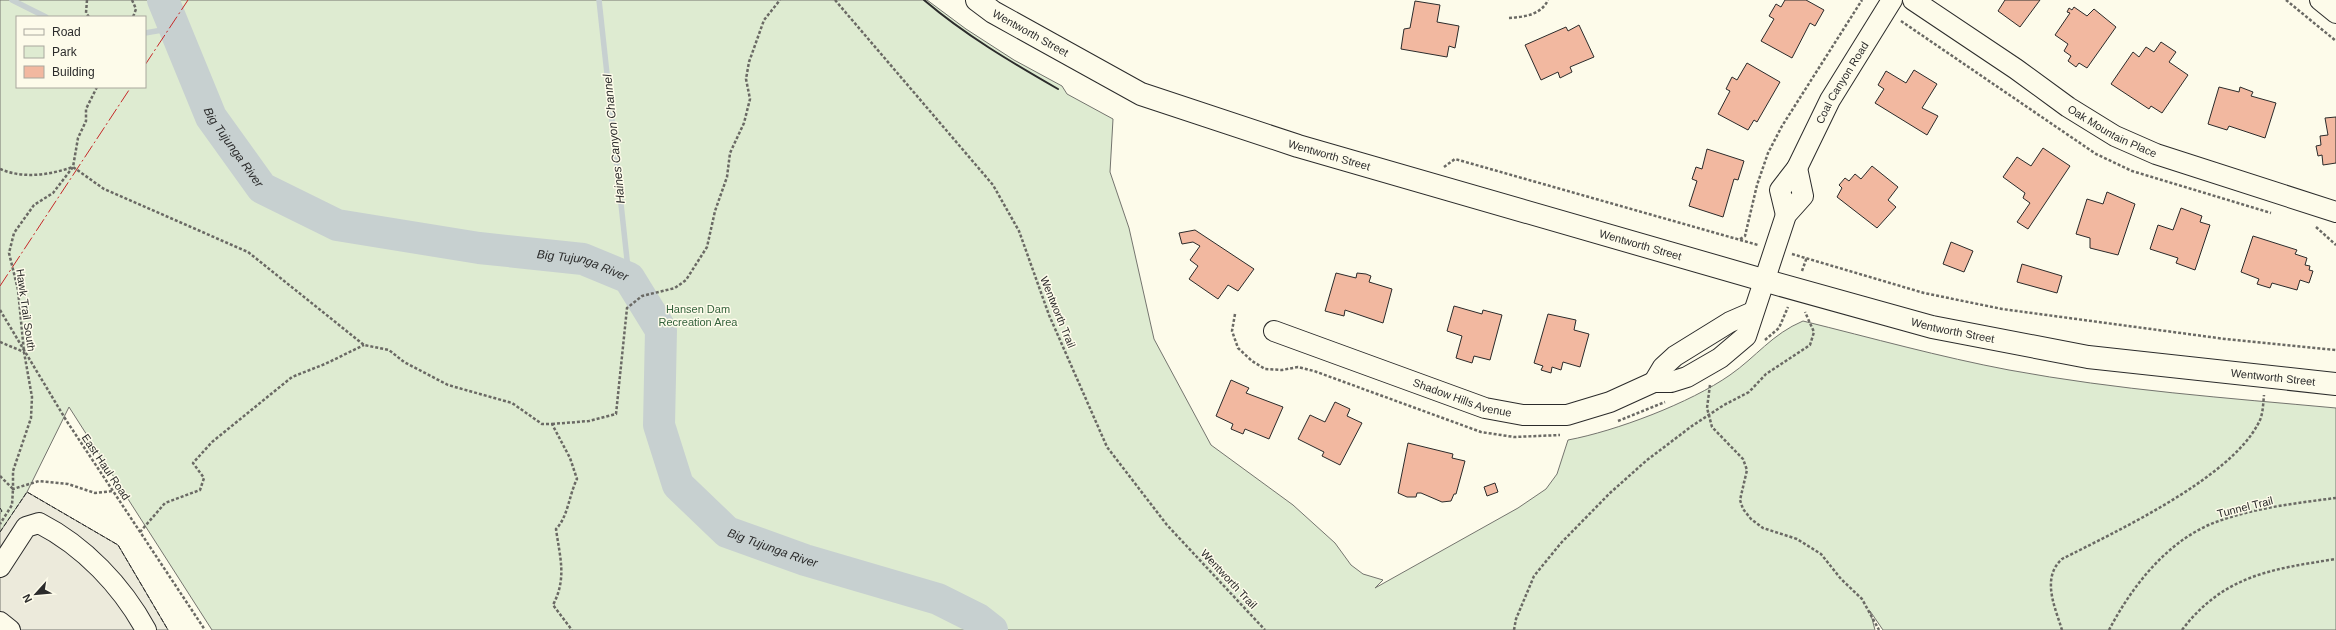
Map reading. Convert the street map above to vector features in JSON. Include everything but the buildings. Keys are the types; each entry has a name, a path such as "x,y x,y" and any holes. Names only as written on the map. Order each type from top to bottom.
{"main road":[{"name":"Wentworth Street","path":"977,0 993,12 1141,94 1298,146 1763,280 1932,327 2088,357 2336,384"}],"street":[{"name":"Coal Canyon Road","path":"1763,280 1775,250 1786,215 1780,190 1797,168 1830,100 1892,0"},
{"name":"Oak Mountain Place","path":"1913,0 2016,68 2068,107 2115,136 2156,154 2336,212"},
{"path":"2320,0 2336,13"},
{"name":"Shadow Hills Avenue","path":"1274,332 1485,408 1523,416 1567,415 1610,402 1654,382 1671,382 1709,372 1746,336 1763,280"},
{"path":"1654,382 1663,367 1671,360 1730,322 1753,312"},
{"path":"1694,346 1690,353 1693,360 1709,372"},
{"path":"0,567 26,527 40,523 56,532 86,554 137,614 146,630"},
{"path":"0,622 10,630"}],"path":[{"path":"87,0 86,13 88,16"},
{"path":"132,0 136,9 133,16"},
{"path":"0,169 20,176 59,172 73,167 104,188 248,252 364,344 388,350 404,362 448,385 512,403 542,424 589,421 616,414 627,308 642,296 675,288 686,280 707,247 715,211 727,177 730,153 744,123 750,99 746,79 749,62 764,20 780,0"},
{"name":"Wentworth Trail","path":"835,0 988,179 1004,203 1019,231 1049,315 1107,447 1167,525 1266,630"},
{"path":"1509,18 1526,17 1537,12 1548,0"},
{"path":"1739,239 1745,236 1757,185 1772,146 1862,0"},
{"path":"2286,0 2336,41"},
{"name":"Hawk Trail South","path":"0,524 12,505 14,471 18,453 31,418 32,397 24,352 18,290 9,253 14,233 34,205 53,193 73,167 78,138 86,121 86,109 96,88"},
{"path":"1425,182 1455,158 1924,293 2002,309 2225,339 2336,350"},
{"path":"1514,630 1518,613 1534,576 1561,543 1610,493 1647,460 1708,416 1748,392 1766,374 1810,345 1814,332 1796,289"},
{"name":"East Haul Road","path":"0,310 66,420 205,630"},
{"path":"0,342 24,352"},
{"path":"140,532 165,503 200,490 204,478 193,463 212,442 292,377 326,364 364,344"},
{"path":"1709,372 1707,408 1712,427 1743,459 1747,470 1740,500 1743,509 1750,519 1763,528 1797,539 1821,554 1841,579 1862,599 1879,630"},
{"path":"2062,630 2050,582 2055,564 2178,495 2227,462 2245,443 2258,424 2262,411 2266,377"},
{"path":"552,424 570,458 576,479 570,492 562,523 556,529 562,579 561,590 553,605 572,630"},
{"path":"0,476 13,489 39,481 68,484 95,493 113,491"},
{"name":"Tunnel Trail","path":"2109,630 2122,606 2148,572 2180,542 2215,522 2251,512 2336,498"},
{"path":"2182,630 2214,596 2237,582 2282,567 2336,559"}],"green space":[{"name":"Hansen Dam Recreation Area","path":"0,0 927,0 966,29 1014,60 1062,86 1067,94 1113,119 1110,172 1129,228 1154,339 1211,445 1293,505 1335,543 1351,565 1363,574 1383,580 1375,588 1518,508 1546,489 1557,474 1568,440 1630,423 1695,396 1730,375 1782,332 1803,321 1957,359 2050,377 2172,393 2336,408 2336,630 1883,630 1870,611 1875,630 212,630 69,407 27,492 118,545 168,630 0,630"}],"shaded area":[{"path":"27,492 118,545 168,630 0,630 0,532"}],"waterway":[{"path":"12,0 44,16"},
{"name":"Big Tujunga River","path":"163,0 211,117 262,188 337,225 479,248 583,259 629,278 661,330 659,425 678,485 727,532 805,560 938,599 978,619 992,630"},
{"name":"Haines Canyon Channel","path":"599,0 629,278"},
{"path":"146,33 174,28"}],"fence":[{"path":"0,532 27,492 118,545 168,630"},
{"path":"0,508 2,511 0,514"}],"wall":[{"path":"924,0 972,36 1058,89"}],"power":[{"path":"146,63 188,0"},
{"path":"0,286 130,88"}]}
